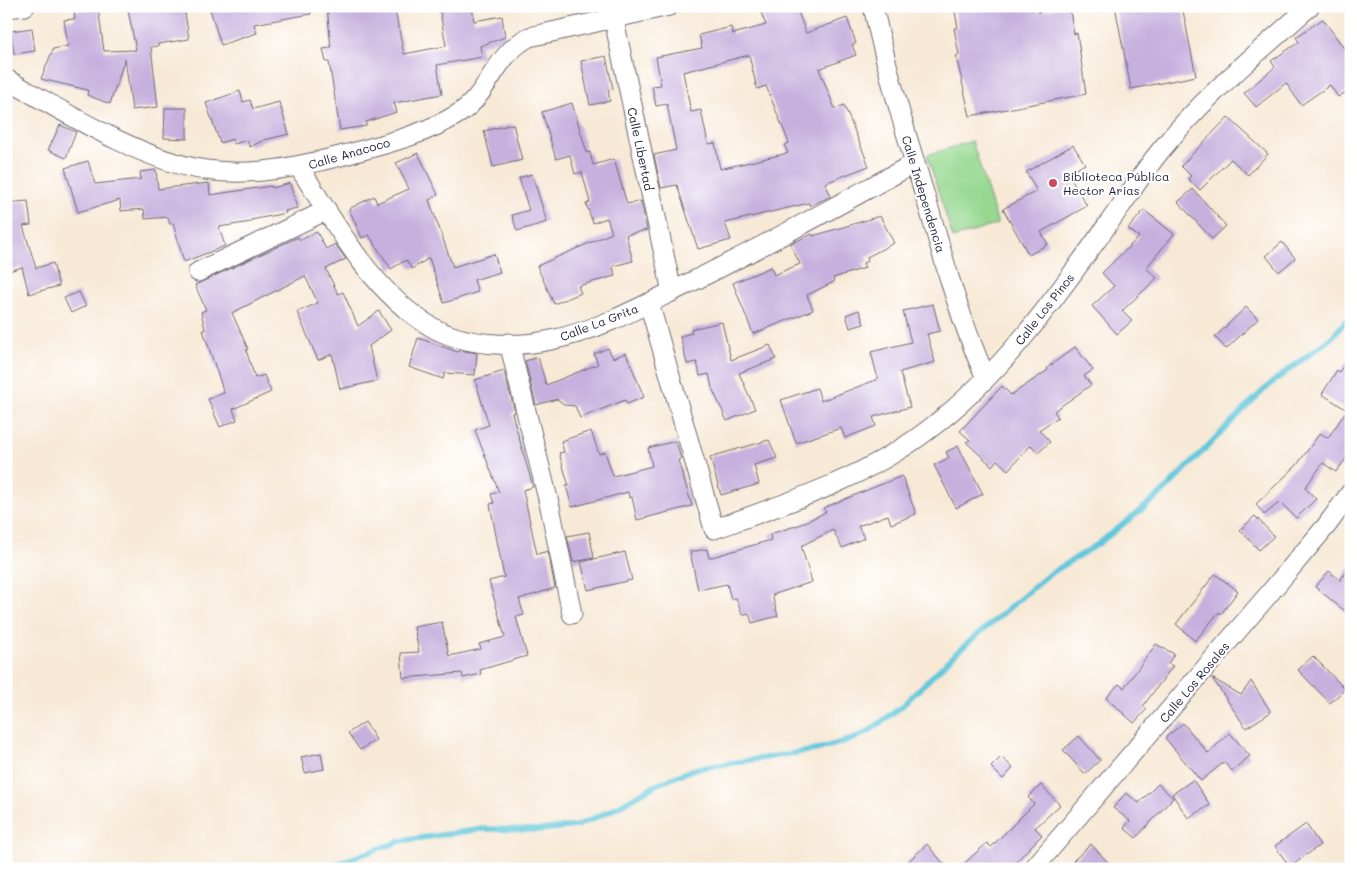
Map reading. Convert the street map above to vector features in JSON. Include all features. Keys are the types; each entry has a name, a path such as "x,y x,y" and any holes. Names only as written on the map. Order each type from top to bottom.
{"street":[{"path":"6,8 25,6"},
{"name":"Calle Anacoco","path":"6,79 111,136 176,163 206,170 273,170 299,167 413,134 439,124 460,113 473,101 500,60 520,42 612,12 669,6"},
{"name":"Calle Independencia","path":"873,6 894,95 956,300 986,378"},
{"name":"Calle Los Pinos","path":"649,303 714,529 801,497 877,463 926,431 965,400 986,378 1036,320 1161,149 1217,90 1310,6"},
{"name":"Calle Libertad","path":"612,12 672,292"},
{"name":"Calle La Grita","path":"299,167 327,210 376,278 411,314 443,334 457,339 509,343 535,342 576,333 649,303 752,253 915,163"},
{"path":"198,272 327,210"},
{"path":"509,343 550,507 572,614"},
{"name":"Calle Los Rosales","path":"1032,869 1268,596 1327,525 1351,492"}],"green space":[{"path":"972,141 998,224 953,238 927,155"}],"building":[{"path":"150,6 184,6 189,39 151,47 158,107 132,110 125,58 110,104 87,95 88,90 41,79 53,49 68,46 64,20 75,19 74,11 98,7 104,51 136,50 128,10"},
{"path":"209,6 310,6 311,14 254,24 257,33 221,45"},
{"path":"327,6 394,6 404,54 446,46 439,6 472,6 474,21 502,16 505,37 480,46 482,57 437,65 442,94 394,103 397,112 366,122 366,126 340,130 329,62 326,62 323,49 331,48"},
{"path":"777,6 796,6 806,33 847,18 856,43 852,45 856,55 819,69 835,109 844,105 869,166 825,183 831,196 810,206 809,203 725,223 731,240 698,249 677,185 661,188 654,155 676,150 667,104 656,106 652,86 661,85 656,57 702,48 699,35 731,27 733,34 766,25 761,13","holes":["749,55 757,89 766,86 789,143 784,145 788,153 720,169 715,143 708,144 701,110 691,112 683,72"]},
{"path":"954,6 1037,6 1038,12 1069,6 1074,34 1077,33 1086,94 970,116 956,56 959,55 954,28 958,28"},
{"path":"1115,6 1182,6 1196,76 1131,89"},
{"path":"1323,19 1351,58 1351,89 1338,97 1330,85 1301,105 1286,83 1256,107 1244,93 1275,67 1271,61 1299,42 1296,37"},
{"path":"32,28 35,51 14,54 11,31"},
{"path":"606,56 613,89 608,90 610,101 590,105 581,61"},
{"path":"240,91 243,102 250,100 253,109 279,102 289,134 264,140 250,147 247,140 234,144 232,139 220,143 206,103"},
{"path":"572,103 587,153 590,152 593,165 614,159 627,204 641,201 647,230 626,235 633,261 613,266 615,276 578,286 581,293 554,304 537,266 612,233 607,218 593,223 586,204 590,202 582,172 575,174 570,155 556,159 542,112"},
{"path":"165,108 187,108 187,139 164,138"},
{"path":"1228,117 1268,154 1248,175 1231,159 1200,190 1188,179 1191,176 1181,166"},
{"path":"513,124 522,160 493,167 484,131"},
{"path":"60,125 76,132 66,158 48,150"},
{"name":"Biblioteca Pública Hector Arias","path":"1073,145 1085,164 1068,174 1087,206 1041,232 1048,244 1029,255 1003,209 1037,191 1026,172"},
{"path":"418,153 438,195 429,200 453,267 494,254 500,272 474,280 478,292 444,303 429,258 412,269 406,260 391,269 369,235 362,238 349,209 374,196 377,203 409,189 396,163"},
{"path":"88,161 95,184 141,179 140,172 156,170 158,189 209,183 210,195 271,186 272,188 290,183 297,208 285,211 286,213 251,220 251,222 219,227 225,246 184,262 173,223 170,224 168,217 145,219 144,209 121,211 120,200 78,212 65,168"},
{"path":"532,174 547,222 517,231 512,215 529,210 519,178"},
{"path":"1193,189 1226,226 1212,239 1178,202"},
{"path":"28,201 31,225 23,226 36,268 53,263 59,286 29,294 22,267 6,272 6,203"},
{"path":"1144,210 1174,234 1146,268 1157,278 1122,311 1132,321 1117,334 1092,306 1114,286 1102,273 1139,237 1128,229"},
{"path":"880,216 894,243 867,257 868,261 863,263 865,268 833,278 834,282 807,295 813,310 753,334 733,283 771,267 774,275 800,264 790,244 812,234 813,236"},
{"path":"317,232 326,249 335,244 346,259 326,269 338,294 343,292 358,326 379,311 391,330 369,346 377,381 340,389 332,354 318,360 297,312 318,303 305,276 232,313 248,349 246,350 255,378 264,375 271,392 233,409 237,420 220,427 208,399 224,393 203,330 205,329 201,312 206,310 195,285 298,237 300,240"},
{"path":"1282,242 1295,258 1279,272 1266,256"},
{"path":"79,292 86,306 71,313 64,298"},
{"path":"933,304 940,331 927,334 935,362 900,372 910,407 873,417 876,426 845,438 841,428 796,443 781,400 817,388 821,401 878,379 871,352 911,342 903,311"},
{"path":"1246,307 1258,319 1226,349 1215,337"},
{"path":"859,310 864,324 850,328 846,315"},
{"path":"722,322 731,360 770,345 776,359 739,373 755,409 727,421 712,388 709,374 700,376 697,362 687,364 680,336 692,333 691,329"},
{"path":"418,338 458,352 459,350 477,353 475,375 445,373 443,379 409,367"},
{"path":"1075,347 1093,370 1084,376 1091,385 1054,411 1058,417 1039,430 1050,442 1038,453 1031,445 1008,470 997,460 992,466 966,442 970,440 960,431 1002,386 1011,395 1048,370 1047,368"},
{"path":"608,348 613,358 626,353 644,397 627,404 625,400 580,418 575,406 565,405 557,399 536,405 525,361 538,357 546,385 598,364 594,354"},
{"path":"1351,355 1351,452 1336,472 1323,463 1305,488 1316,499 1296,518 1280,502 1264,515 1256,504 1297,465 1320,433 1328,438 1347,410 1322,394 1337,370 1339,372"},
{"path":"504,371 515,412 512,413 533,487 523,490 537,554 548,551 555,588 519,599 524,615 516,617 527,656 480,670 481,674 463,678 462,673 403,678 401,653 419,652 414,627 442,622 449,656 481,649 479,644 505,637 489,581 504,577 490,504 494,503 491,494 499,492 475,430 489,425 475,380"},
{"path":"591,431 599,454 605,452 613,476 652,466 648,448 676,441 681,459 678,460 692,506 637,520 632,497 629,498 628,492 572,507 566,486 569,486 559,453 564,452 561,441"},
{"path":"769,440 777,458 754,465 759,484 721,495 710,457"},
{"path":"958,446 983,494 956,508 934,465 949,458 946,452"},
{"path":"902,476 916,514 891,524 888,515 858,526 864,538 842,548 833,530 801,546 812,582 772,595 778,616 752,623 749,613 742,615 736,598 731,599 727,584 698,590 690,552 707,549 709,558 771,540 770,534 799,525 826,512 823,508"},
{"path":"1255,516 1274,536 1259,550 1240,530"},
{"path":"589,532 594,558 573,562 567,536"},
{"path":"625,552 632,580 588,590 581,562"},
{"path":"1351,565 1351,616 1315,587 1329,571 1340,580"},
{"path":"1215,574 1238,591 1221,614 1219,612 1195,641 1176,624"},
{"path":"1156,644 1174,654 1168,664 1173,666 1143,706 1147,709 1134,723 1106,698 1119,684 1124,688"},
{"path":"1313,656 1345,689 1330,703 1298,670"},
{"path":"1212,678 1241,695 1251,681 1271,712 1246,728"},
{"path":"365,722 376,740 360,750 348,733"},
{"path":"1183,723 1208,753 1230,733 1250,756 1232,771 1224,762 1201,781 1165,738"},
{"path":"1079,736 1100,760 1085,774 1063,750"},
{"path":"321,753 324,769 305,773 301,757"},
{"path":"1001,757 1013,768 1003,779 991,767"},
{"path":"1193,780 1210,805 1188,818 1172,794"},
{"path":"1158,784 1173,798 1136,838 1124,828 1130,821 1113,808 1126,793 1139,803"},
{"path":"1041,785 1060,805 1035,828 1042,835 1009,869 958,869 987,843 991,847 1034,804 1028,797"},
{"path":"1306,824 1320,845 1290,867 1275,846"},
{"path":"927,844 948,869 900,869"},
{"path":"1091,844 1114,869 1081,869 1073,861"}],"waterway":[{"path":"321,869 401,841 481,829 540,830 576,826 610,811 656,785 694,769 815,750 853,739 869,731 901,707 956,653 1048,575 1098,544 1161,494 1249,404 1274,381 1331,338 1351,315"}],"place":[{"name":"Biblioteca Pública Hector Arias","path":"1053,183"}]}
